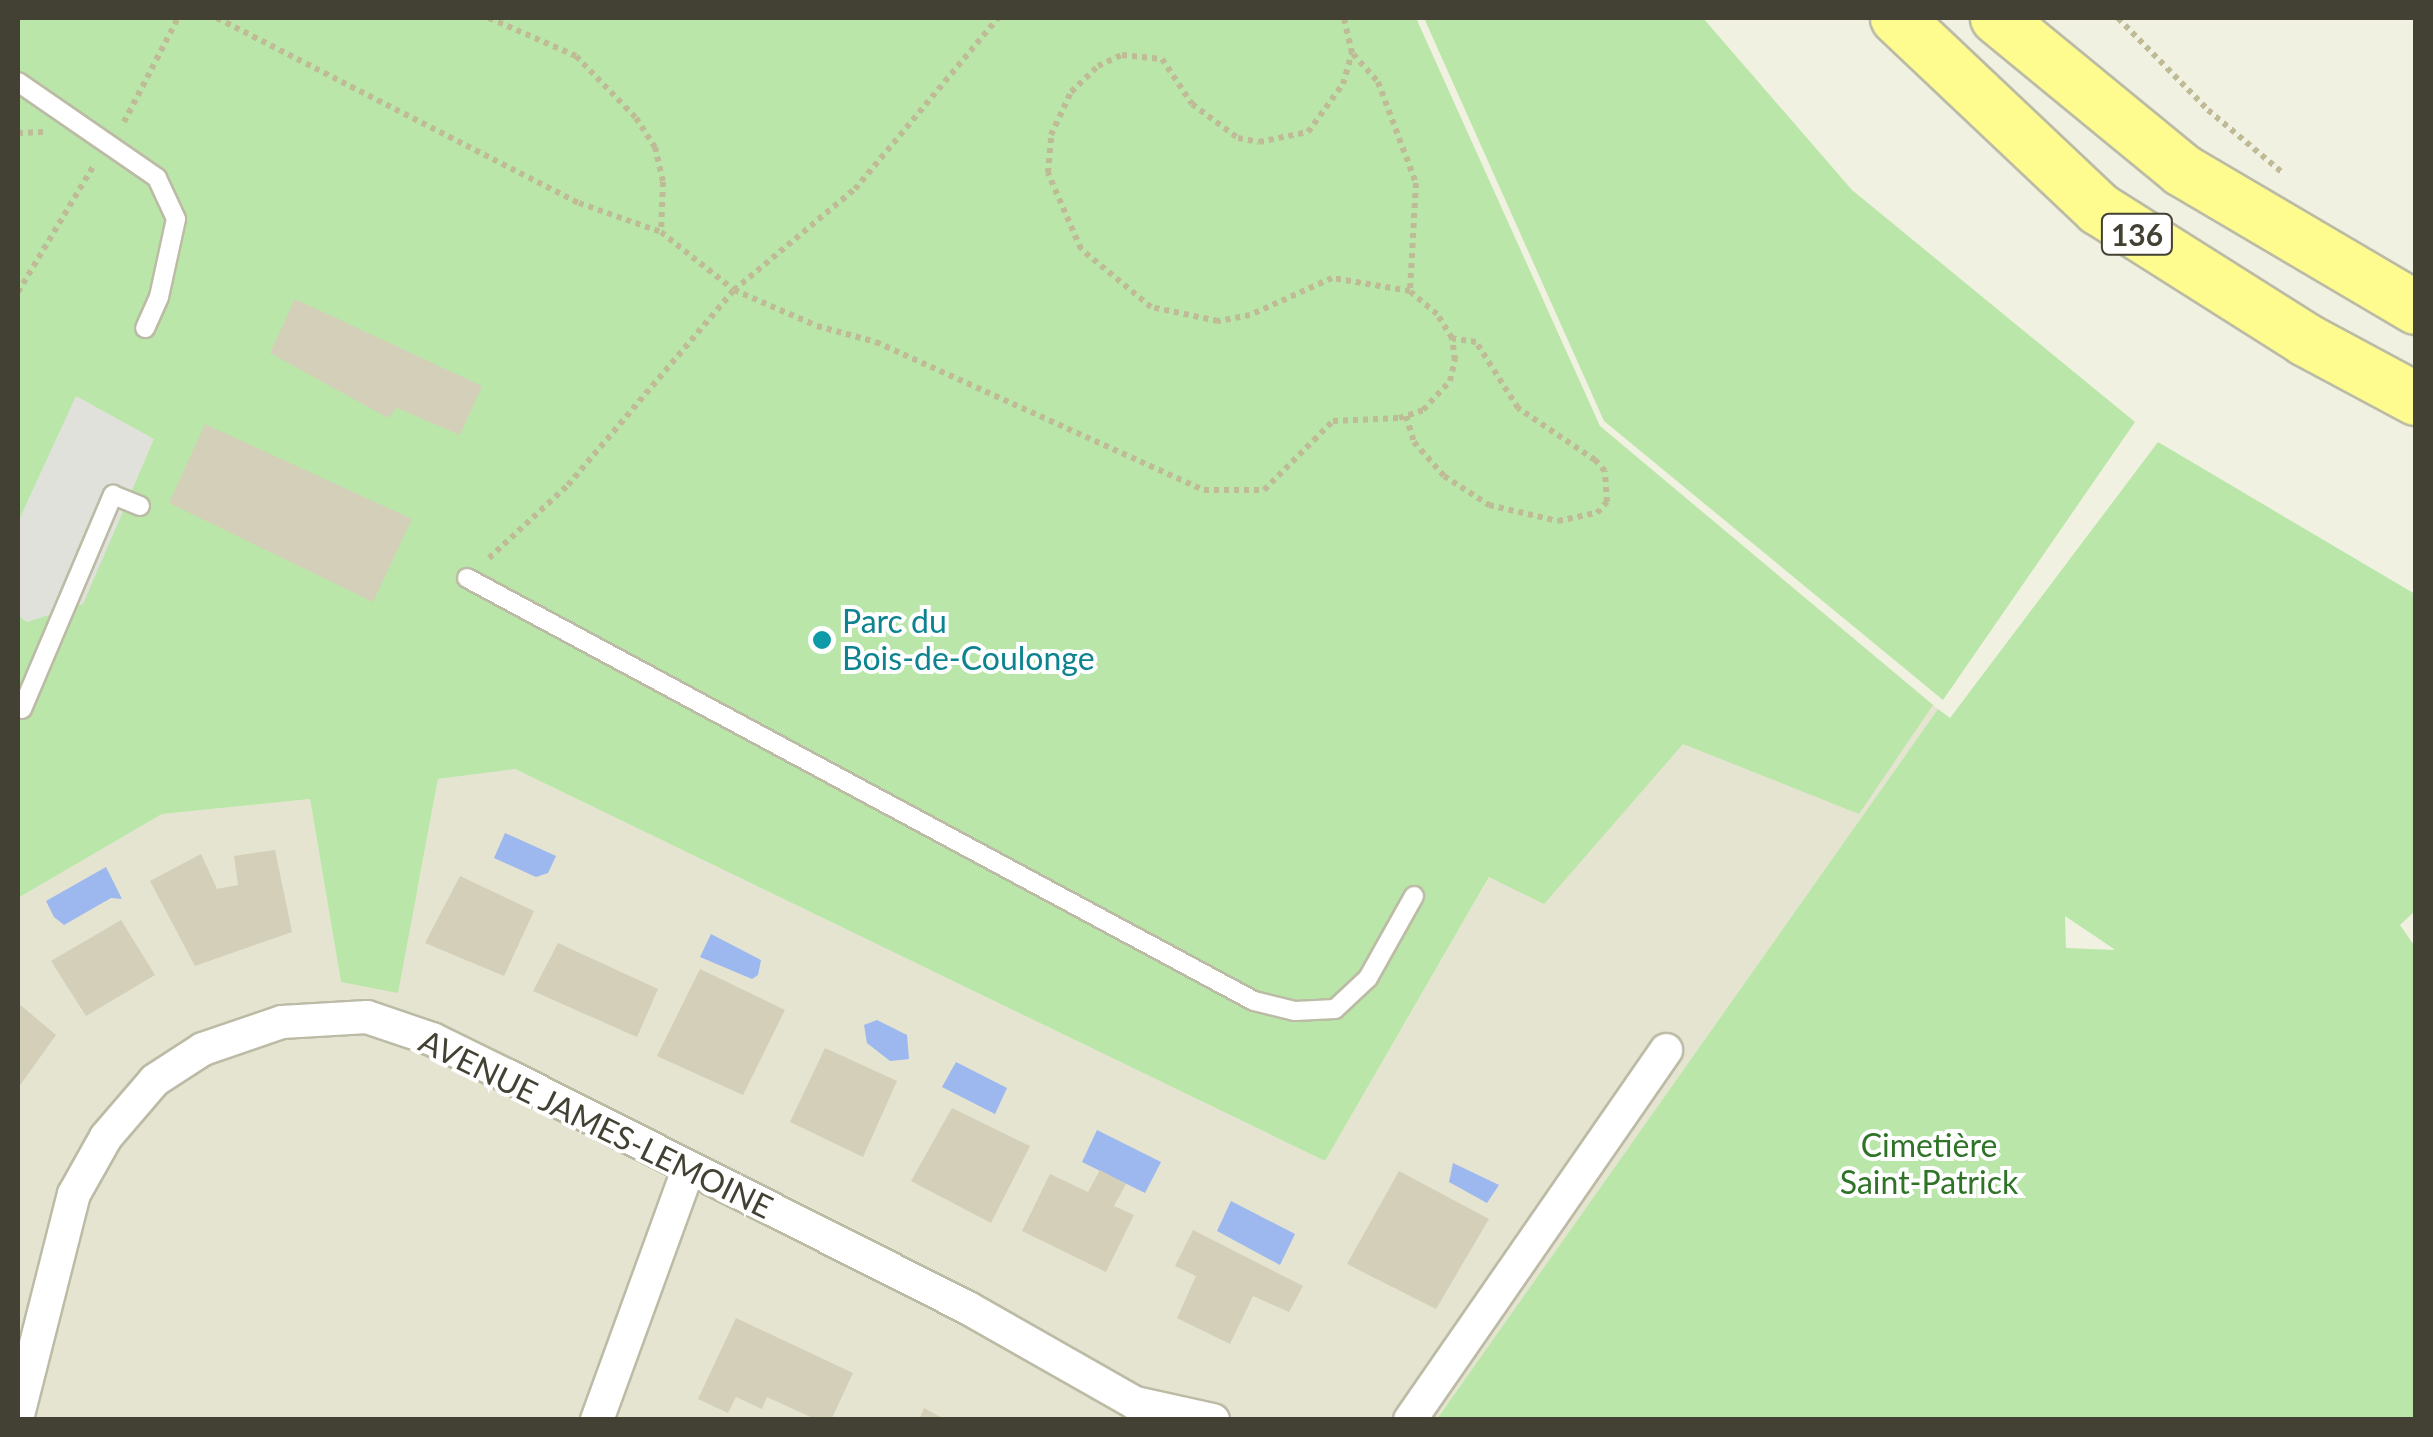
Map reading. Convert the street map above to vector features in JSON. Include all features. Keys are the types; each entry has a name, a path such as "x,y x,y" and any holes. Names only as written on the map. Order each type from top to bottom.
{"main road":[{"name":"136","path":"1896,18 2099,209 2306,340 2416,399"},
{"name":"136","path":"1997,18 2182,170 2416,308"}],"street":[{"name":"AVENUE JAMES-LEMOINE","path":"18,1414 74,1194 106,1137 155,1080 204,1049 282,1022 366,1017 432,1039 968,1308 1131,1411 1213,1420"},
{"path":"1410,1420 1666,1050"},
{"path":"597,1420 688,1170"}],"lane":[{"path":"18,82 157,178 176,219 159,298 144,328"},
{"path":"22,708 113,495 140,506"},
{"path":"466,578 1254,1001 1295,1010 1335,1009 1368,978 1414,896"}],"path":[{"path":"18,292 107,142 138,105 178,18"},
{"path":"217,18 578,203 661,232 734,290 817,326 876,342 1204,490 1264,490 1334,420 1406,416 1438,398 1450,380 1452,338"},
{"path":"489,18 576,56 636,118 655,148 663,182 661,232"},
{"path":"466,578 568,485 734,290 855,189 998,18"},
{"path":"1344,18 1352,53 1378,82 1416,183 1410,291"},
{"path":"2118,18 2208,110 2300,184"},
{"path":"1352,53 1343,84 1308,132 1260,142 1216,126 1162,59 1122,55 1098,66 1058,116 1048,156 1052,194 1066,225 1100,272 1151,307 1185,317 1250,315 1332,278 1410,291 1452,338 1476,342 1518,408 1595,460 1605,471 1606,502 1596,512 1558,521 1488,504 1444,476 1414,442 1406,416"}],"shaded area":[{"path":"76,396 154,439 83,604 27,622 18,616 18,522"},
{"path":"1701,511 1938,709 1437,1419 18,1419 18,898 162,814 310,799 341,982 418,887 438,779 515,769 1325,1161"}],"green space":[{"name":"Parc du Bois-de-Coulonge","path":"18,18 1416,18 1600,426 1933,705 1859,814 1683,744 1544,904 1489,877 1325,1161 515,769 438,779 398,993 341,982 310,799 162,814 18,898"},
{"path":"1424,18 1703,18 1852,190 2135,422 1943,700 1604,421"},
{"name":"Cimetière Saint-Patrick","path":"2158,442 2415,594 2415,911 2400,925 2416,948 2415,1419 1437,1419 1938,709 1950,718","holes":["2065,916 2114,949 2066,948"]}],"water":[{"path":"505,833 556,856 548,873 536,877 494,858"},
{"path":"106,867 122,899 111,898 64,925 54,917 46,901"},
{"path":"711,934 761,960 758,975 752,979 700,957"},
{"path":"877,1020 907,1035 909,1059 890,1061 867,1043 864,1025"},
{"path":"956,1062 1007,1088 995,1114 942,1087"},
{"path":"1097,1130 1161,1162 1145,1193 1082,1162"},
{"path":"1453,1163 1499,1185 1487,1203 1449,1182"},
{"path":"1231,1201 1295,1234 1280,1265 1217,1231"}],"building":[{"path":"295,299 482,386 460,435 397,408 388,418 270,353"},
{"path":"205,424 412,519 373,602 169,503"},
{"path":"275,850 292,932 195,966 150,881 201,854 217,889 238,885 234,856"},
{"path":"460,876 534,911 504,976 425,943"},
{"path":"121,920 155,975 86,1016 51,961"},
{"path":"558,943 658,989 637,1037 533,991"},
{"path":"700,969 785,1010 743,1095 657,1056"},
{"path":"18,1003 56,1035 18,1088"},
{"path":"825,1048 897,1081 863,1157 790,1122"},
{"path":"952,1108 1030,1146 991,1223 911,1181"},
{"path":"1100,1170 1126,1184 1114,1206 1134,1215 1106,1272 1022,1231 1050,1174 1088,1192"},
{"path":"1399,1171 1489,1219 1436,1309 1347,1264"},
{"path":"1193,1230 1303,1286 1289,1312 1253,1296 1230,1344 1177,1318 1196,1276 1175,1266"},
{"path":"736,1318 853,1373 831,1420 817,1420 767,1397 762,1409 736,1397 728,1413 698,1399"},
{"path":"924,1408 946,1420 919,1420"}],"place":[{"name":"Parc du Bois-de-Coulonge","path":"822,640"}]}
